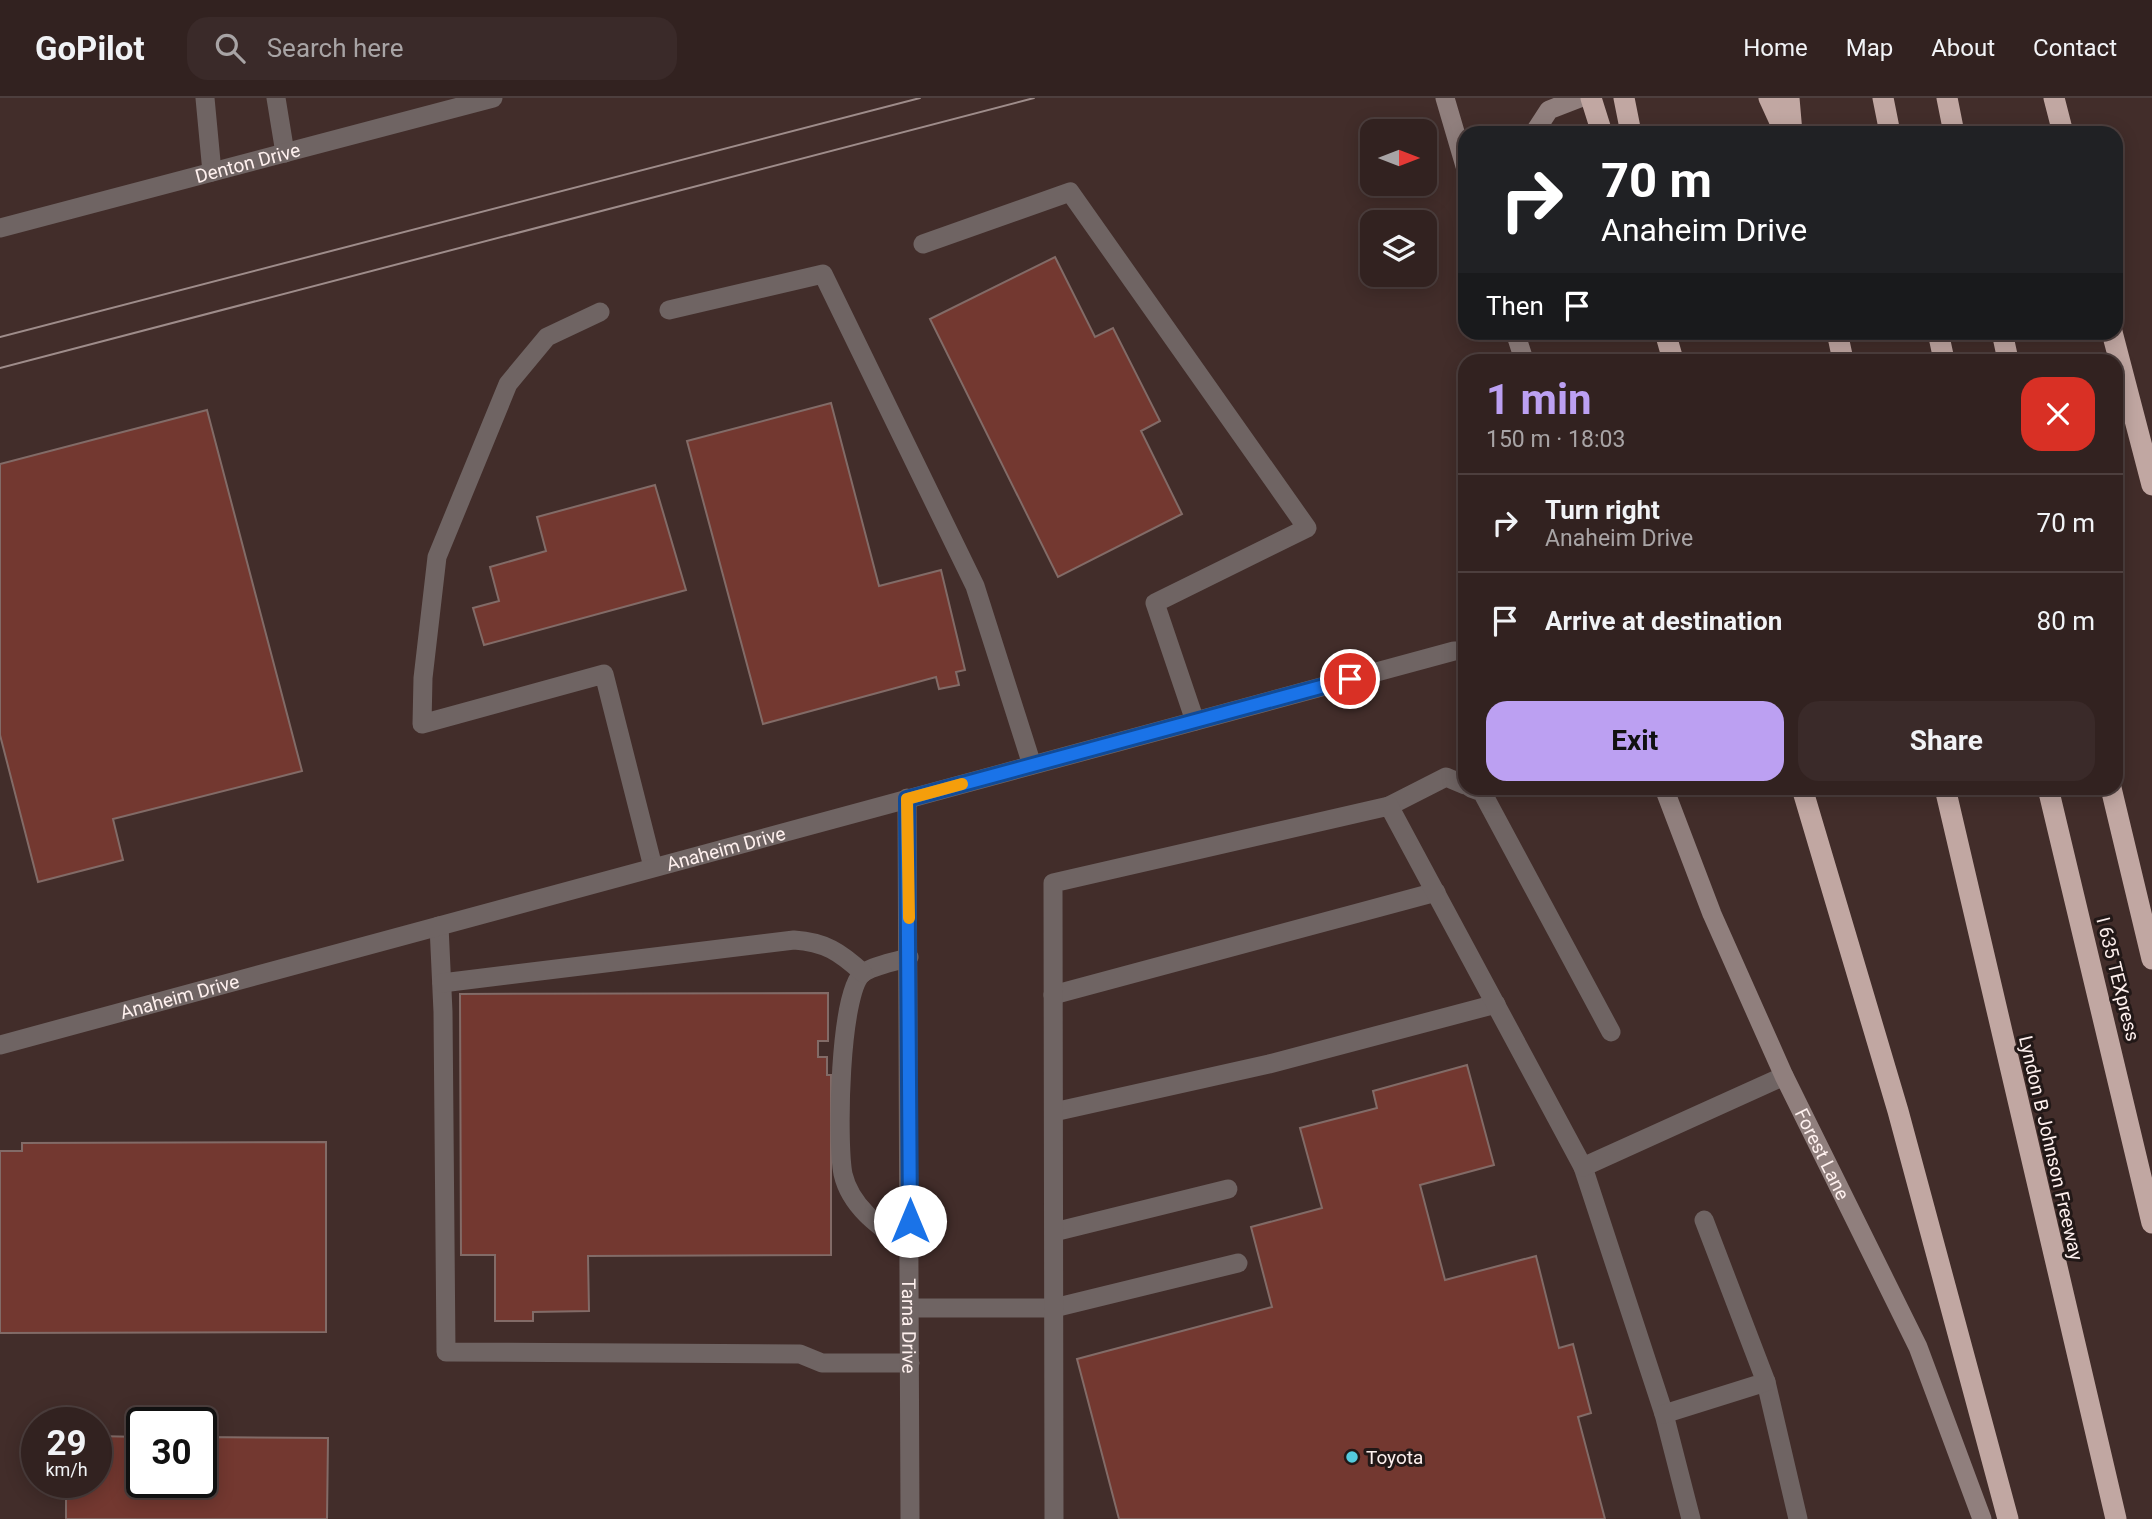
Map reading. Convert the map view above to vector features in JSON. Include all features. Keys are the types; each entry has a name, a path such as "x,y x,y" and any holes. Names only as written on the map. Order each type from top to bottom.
{"highway":[{"path":"1591,98 1600,126"},
{"path":"1624,98 1630,126"},
{"path":"1769,98 1782,126"},
{"path":"1789,98 1791,126"},
{"path":"1882,98 1888,126"},
{"path":"1947,98 1953,126"},
{"path":"2054,98 2061,126"},
{"path":"2123,374 2152,485"},
{"path":"1804,795 1898,1111 2008,1519"},
{"name":"Lyndon B Johnson Freeway","path":"1947,795 2116,1519"},
{"name":"I 635 TEXpress","path":"2050,795 2152,1223"},
{"name":"I 635 TEXpress","path":"2113,795 2152,959"}],"main road":[{"path":"1445,98 1458,142"},
{"path":"1539,126 1549,110 1580,98"},
{"name":"Forest Lane","path":"1667,795 1712,914 1784,1076 1918,1347 1982,1519"}],"street":[{"path":"205,98 212,172"},
{"path":"276,98 285,153"},
{"name":"Denton Drive","path":"0,228 493,98"},
{"path":"923,244 1070,192 1307,528 1155,603 1195,721"},
{"path":"669,310 823,274 975,586 1032,765"},
{"path":"600,312 547,337 508,384 437,557 423,678 422,724 604,674 653,867"},
{"name":"Anaheim Drive","path":"0,1045 1458,649"},
{"path":"1054,1519 1053,883 1389,806 1446,777 1458,782"},
{"path":"1484,795 1611,1032"},
{"name":"Tarna Drive","path":"907,799 910,1519"},
{"path":"1389,806 1583,1167 1664,1414 1691,1519"},
{"path":"1053,995 1436,892"},
{"path":"439,926 446,1352 800,1353 822,1363 910,1363"},
{"path":"442,983 794,940 820,942 840,952 863,973"},
{"path":"909,957 863,973 850,991 844,1030 843,1174 856,1202 878,1226 910,1248"},
{"path":"1054,1112 1269,1064 1496,1004"},
{"path":"1583,1167 1784,1076"},
{"path":"1054,1232 1228,1189"},
{"path":"1704,1220 1766,1382 1798,1519"},
{"path":"910,1308 1054,1308 1238,1263"},
{"path":"1664,1414 1766,1382"}],"building":[{"path":"1055,257 1095,337 1113,328 1160,421 1141,431 1182,514 1058,577 930,319"},
{"path":"831,403 879,586 941,570 965,670 956,672 959,685 939,689 936,677 763,724 687,441"},
{"path":"207,410 302,771 113,819 123,860 38,882 0,735 0,464"},
{"path":"655,485 686,590 484,645 473,608 499,601 490,567 546,551 537,517"},
{"path":"828,993 828,1041 818,1041 818,1057 827,1057 827,1075 831,1075 831,1255 588,1256 589,1311 533,1312 533,1321 495,1321 495,1255 461,1255 460,994"},
{"path":"1467,1065 1494,1165 1420,1185 1445,1280 1536,1256 1559,1348 1573,1344 1591,1413 1578,1417 1605,1519 1119,1519 1077,1359 1272,1307 1251,1227 1322,1208 1300,1128 1377,1108 1373,1091"},
{"path":"326,1142 326,1332 0,1333 0,1151 22,1151 22,1143"},
{"path":"112,1436 126,1437 126,1498 217,1498 217,1437 328,1438 327,1519 66,1519 66,1498 112,1498"}],"tram line":[{"path":"0,337 920,98"},
{"path":"0,368 1034,98"}],"slow traffic":[{"path":"909,918 907,799 962,784"}],"place":[{"name":"Toyota","path":"1352,1457"}],"route":[{"path":"910,1221 907,799 1350,679"}]}
